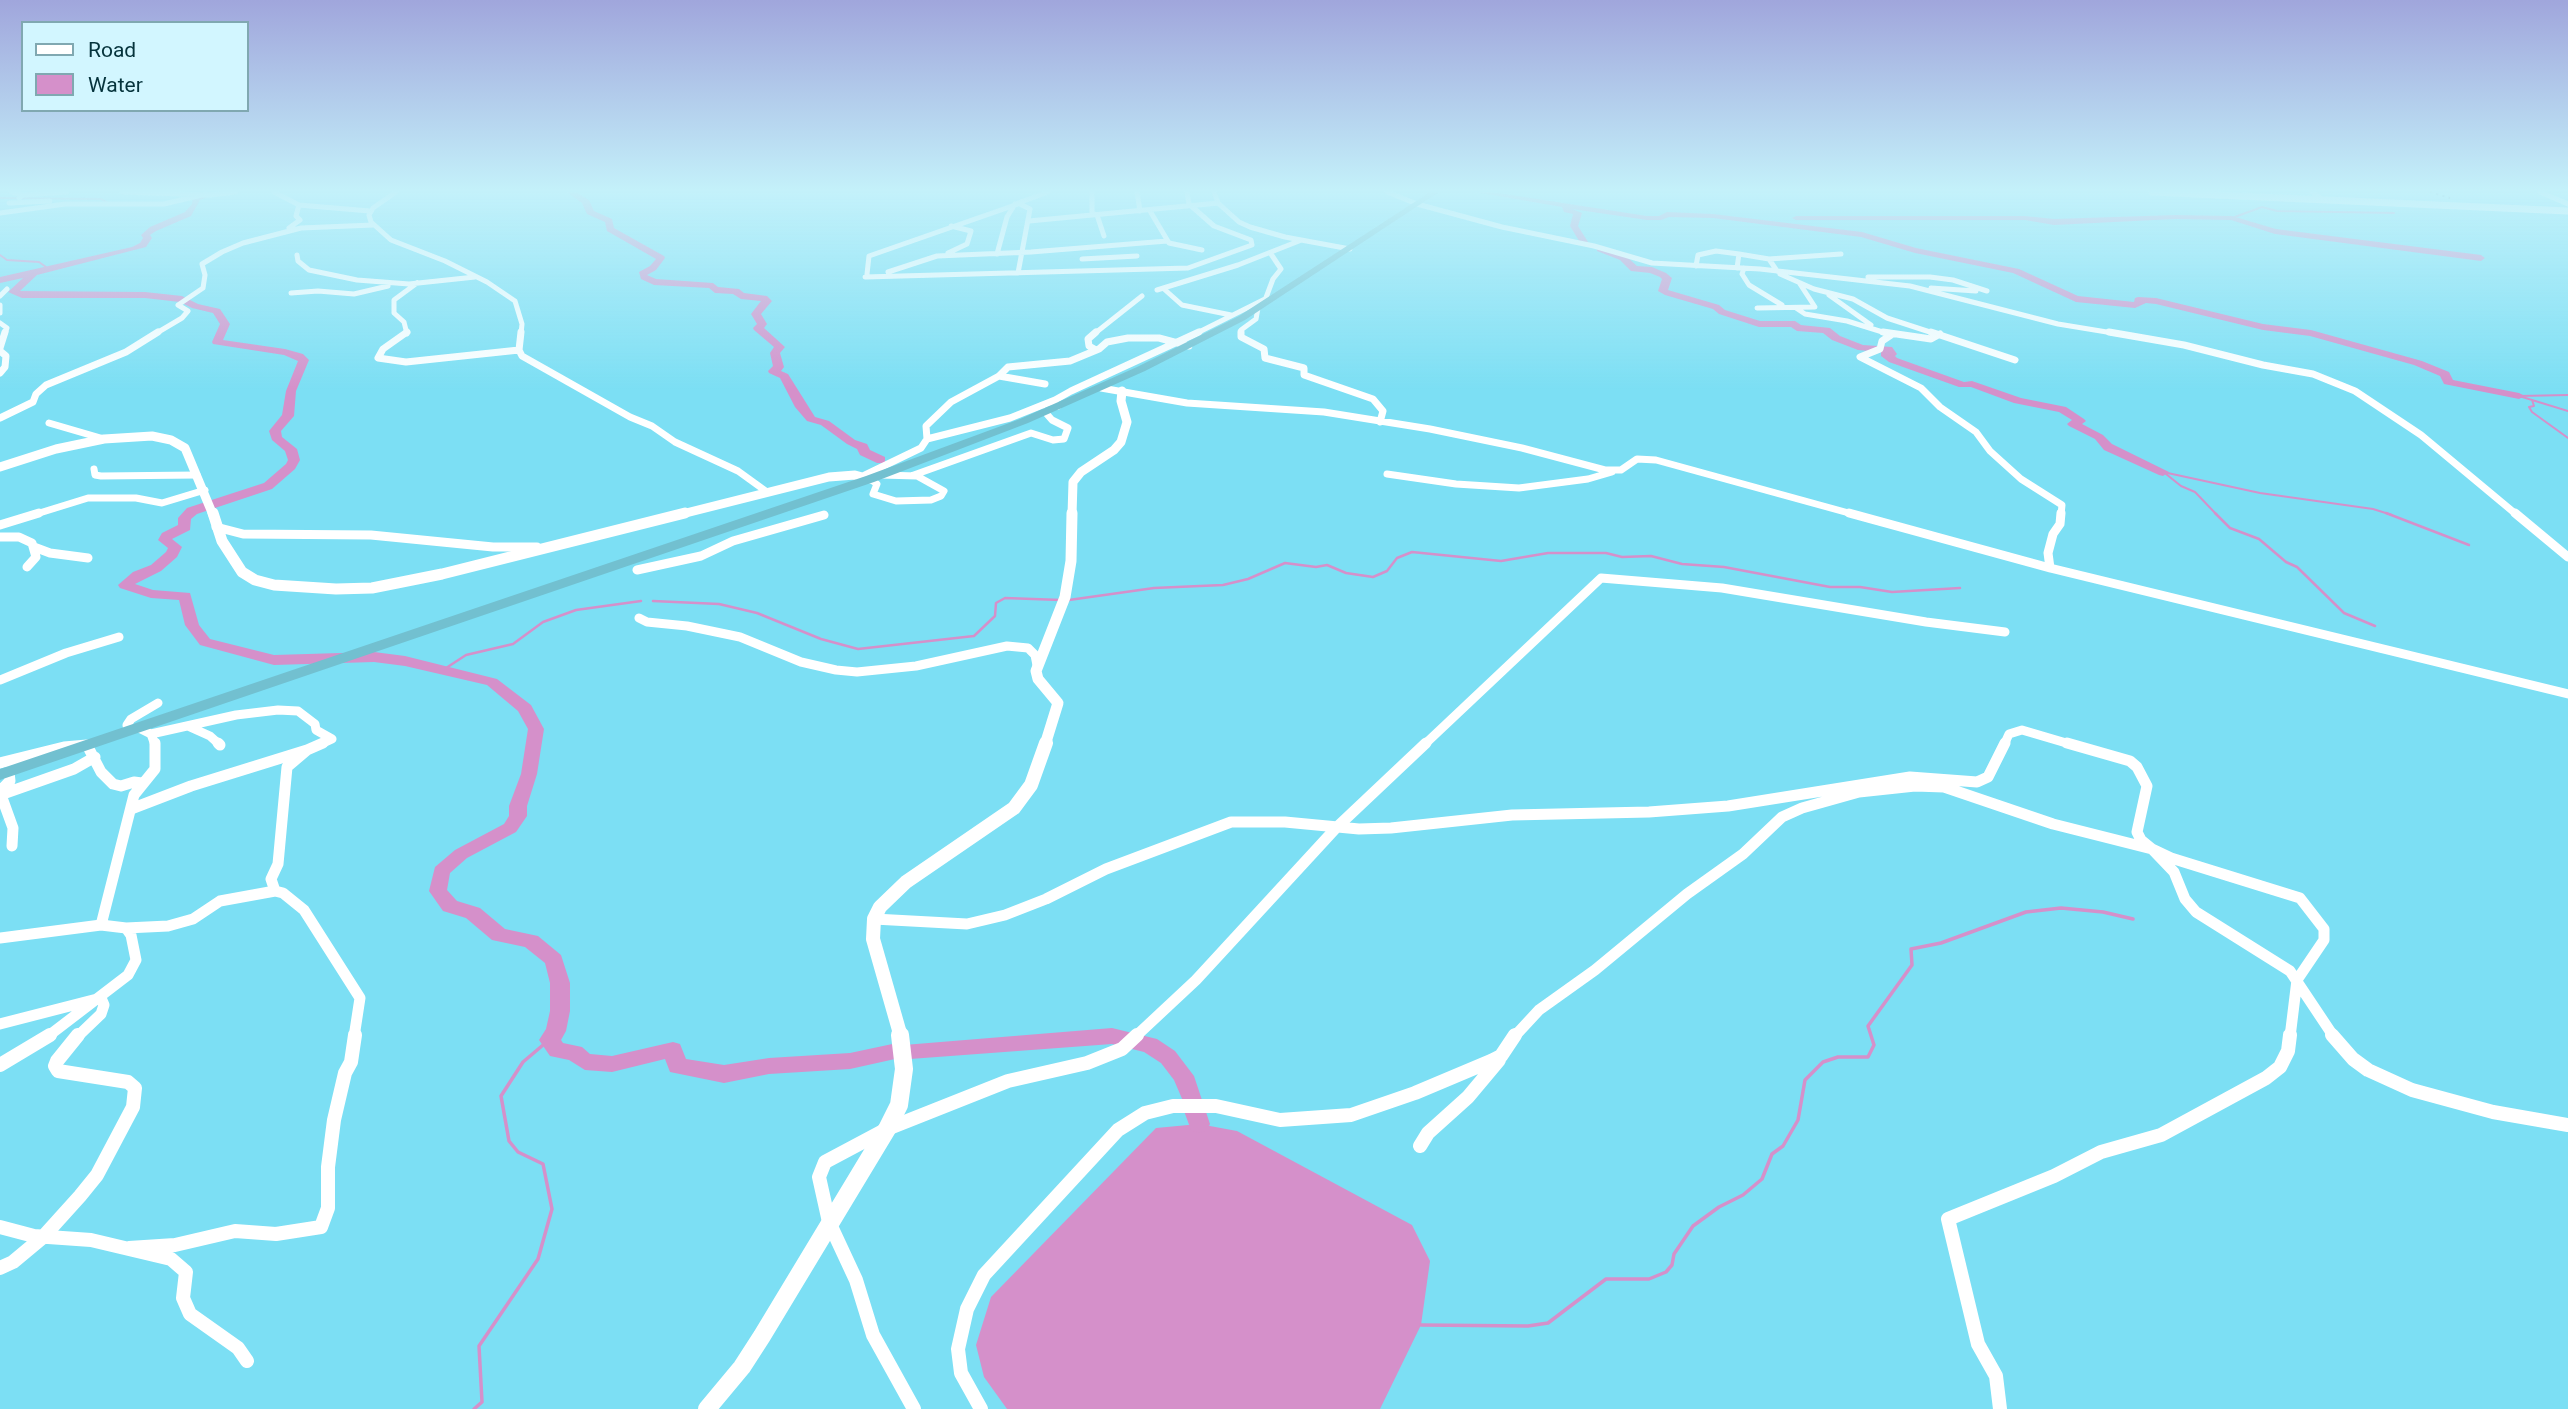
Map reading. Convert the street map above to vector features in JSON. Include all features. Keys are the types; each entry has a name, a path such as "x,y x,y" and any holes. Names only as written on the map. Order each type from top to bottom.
{"highway":[{"path":"3,770 91,751 322,665 872,476 1045,412 1057,403 1101,388 1189,346 1336,258"}],"street":[{"path":"0,418 33,402 41,388 51,382 127,352 188,312 178,306 203,288 205,275 202,264 214,258"},
{"path":"297,258 298,261 317,273 366,281 413,283"},
{"path":"437,258 495,286 518,307 523,324 519,350 522,356 630,417 652,426 675,442 738,471 767,492"},
{"path":"868,258 865,277 1198,266 1219,258"},
{"path":"867,274 902,269 935,258"},
{"path":"1018,273 1021,258"},
{"path":"1083,270 1082,259 1105,258"},
{"path":"1138,258 1142,267"},
{"path":"1236,317 1182,305 1161,289 1259,258"},
{"path":"1274,258 1281,269 1273,279 1258,317 1241,330 1241,337 1264,349 1265,358 1304,368 1304,375 1373,399 1383,411 1380,422"},
{"path":"1633,258 1696,266 1768,270 1845,280 1987,291 1930,276 1845,280 1814,289"},
{"path":"1696,266 1698,258"},
{"path":"1740,258 1742,274 1749,285 1759,294 1786,307"},
{"path":"1762,258 1787,258"},
{"path":"1769,259 1777,271"},
{"path":"1768,270 1814,289 1853,299 1881,315 2015,360"},
{"path":"291,293 354,293 413,283 476,277"},
{"path":"413,283 394,300 394,313 404,322 407,334 383,349 378,358 406,362 519,350"},
{"path":"1757,308 1811,308 1816,305 1807,298 1805,288 1800,284"},
{"path":"1910,286 2058,324 2184,345 2254,363 2307,372 2332,381 2355,391 2421,435 2568,556"},
{"path":"0,296 8,289"},
{"path":"1822,291 1858,314 1873,328"},
{"path":"1096,350 1089,346 1088,339 1142,296"},
{"path":"0,305 0,313"},
{"path":"1796,308 1815,317 1847,321 1891,335 1931,339 1940,334"},
{"path":"872,476 916,451 927,439 1057,403 1175,341 1236,317"},
{"path":"0,323 7,328 0,349 6,356 5,368 0,373"},
{"path":"1891,335 1882,341 1880,349 1860,357 1921,388 1940,407 1976,432 1990,452 2015,474 2062,505 2060,524 2053,534 2048,553 2050,568"},
{"path":"927,439 926,426 951,402 1016,364 1027,366 1070,361 1107,342 1128,338 1159,338 1189,346"},
{"path":"999,376 1045,384"},
{"path":"1101,388 1187,403 1311,411 1380,422 1511,445 1614,471"},
{"path":"1037,665 1065,597 1071,561 1073,482 1081,472 1115,450 1121,442 1127,422 1121,401 1122,391"},
{"path":"911,476 1031,433 1053,440 1064,439 1068,428 1052,420 1045,412"},
{"path":"49,423 104,439"},
{"path":"0,467 56,449 104,439 152,436 171,440 185,449 206,494 216,527 235,563 247,577 274,585 348,589 388,585 829,477 872,476 911,476 923,478 944,491 940,496 923,502 897,501 873,494 877,484 872,476"},
{"path":"1387,474 1507,488 1552,485 1599,477 1625,468 1642,458 1668,462 2050,568 2357,645 2568,694"},
{"path":"1552,485 1573,474 1577,468 1576,463"},
{"path":"94,470 96,475 120,477 197,475"},
{"path":"0,525 88,498 136,498 162,503 206,494"},
{"path":"637,570 701,556 733,541 824,515"},
{"path":"216,527 243,534 371,535 493,547 555,546"},
{"path":"0,537 19,537 29,541 34,547 36,557 27,567"},
{"path":"34,547 50,553 88,558"},
{"path":"914,1409 873,1335 856,1280 829,1222 819,1177 825,1161 887,1129 1008,1081 1087,1063 1122,1049 1196,980 1336,828 1601,578 1722,588 1926,622 2005,632"},
{"path":"639,618 647,622 740,636 801,662 857,672 916,666 1007,646 1028,648 1035,655 1038,679 1058,703 1026,794 1014,808 890,895 874,919 876,952 901,1038 904,1069 898,1105 887,1129 748,1357 707,1409"},
{"path":"0,680 66,653 119,637"},
{"path":"101,925 134,795 155,769 155,742 128,722 159,703"},
{"path":"131,808 191,786 307,750 332,739 316,730 315,724 298,711 257,712 189,727 139,731"},
{"path":"189,727 198,729 220,745"},
{"path":"1979,799 2009,734 2022,730 2130,761 2137,767 2147,786 2137,832 2174,872 2185,899 2196,912 2276,960 2297,980 2306,998 2339,1044 2360,1064 2387,1081 2412,1090 2493,1112 2568,1125"},
{"path":"275,891 271,879 278,864 287,767 307,750"},
{"path":"0,793 74,769 91,751 101,772 113,784 118,787 134,782 142,783"},
{"path":"0,793 10,781 3,770"},
{"path":"874,919 967,924 1005,915 1046,899 1117,865 1231,822 1391,828 1512,815 1671,811 1806,794 1910,777 1965,782 1977,782 1988,777"},
{"path":"1782,817 1802,808 1859,792 1915,786 1944,787 1965,782"},
{"path":"1944,787 2053,824 2152,849 2300,898 2324,929 2324,940 2297,980 2288,1051 2280,1067 2266,1078 2161,1135 2101,1152 2054,1176 1948,1219 1978,1344 1996,1376 2000,1409"},
{"path":"0,793 13,828 12,846"},
{"path":"1420,1146 1428,1133 1468,1097 1522,1026 1539,1010 1595,970 1687,894 1743,854 1806,794"},
{"path":"0,938 101,925 126,928 183,923 220,901 275,891 283,893 304,910 352,982 361,1003 351,1062 345,1073 334,1120 325,1222 315,1230 294,1233 235,1231 175,1245 129,1248"},
{"path":"0,1065 36,1046 101,998 134,969 136,960 133,942 126,928"},
{"path":"0,1024 101,998"},
{"path":"0,1268 13,1262 43,1237 97,1175 136,1098 135,1088 128,1082 58,1071 55,1066 82,1031 101,1014 104,1005 101,998"},
{"path":"981,1409 961,1373 958,1349 967,1309 985,1275 1118,1130 1145,1113 1173,1106 1216,1106 1244,1115 1280,1120 1351,1115 1415,1093 1501,1056"},
{"path":"0,1227 43,1237 71,1237 171,1259 186,1272 183,1298 185,1308 190,1314 216,1329 238,1348 247,1361"}],"water":[{"path":"1199,1124 1237,1131 1412,1225 1430,1261 1421,1325 1380,1409 1007,1409 984,1377 976,1345 991,1297 1156,1128"}],"waterway":[{"path":"4,258 39,262 46,267 43,270"},
{"path":"98,258 34,273 13,292 22,295 145,295 182,299 195,306 217,311 225,324 217,342 285,352 304,360 291,391 288,416 275,431 276,438 291,449 294,460 291,466 268,486 192,511 184,518 185,527 167,536 165,540 175,547 172,554 156,568 138,575 125,585 151,594 185,596 192,625 205,642 274,660 374,657 405,661 492,682 525,708 536,729 529,774 518,806 518,816 510,828 461,854 441,871 438,891 450,906 473,913 499,935 531,941 554,960 560,983 560,1011 556,1031 549,1040 557,1050 575,1053 585,1062 612,1064 673,1050 678,1066 724,1074 769,1066 850,1061 897,1051"},
{"path":"661,258 653,268 642,274 644,277 654,282 713,286 715,290 736,291 741,296 764,298 767,301 756,314 762,324 758,328 780,347 775,353 779,367 773,371 784,376 811,419 825,423 851,442 863,447 864,452 881,460"},
{"path":"1622,258 1634,269 1652,270 1667,278 1663,291 1716,307 1722,312 1759,324 1795,324 1797,328 1826,330 1836,338 1862,348 1888,349 1892,354 1885,354 1893,360 1963,385 1972,384 2018,401 2062,409 2080,421 2073,424 2099,437 2108,447 2163,472"},
{"path":"1952,258 2016,271 2076,299 2135,305 2141,303 2138,300 2156,301 2263,327 2311,333 2418,363 2445,374 2448,382 2519,396"},
{"path":"0,280 32,273"},
{"path":"2568,395 2519,396 2568,411"},
{"path":"2532,400 2534,406 2529,407 2532,412 2568,438"},
{"path":"2163,472 2260,493 2373,509 2388,514"},
{"path":"2166,474 2181,486 2195,492 2217,515"},
{"path":"2388,514 2392,515"},
{"path":"2388,514 2469,545"},
{"path":"2217,515 2230,528 2259,539 2286,562 2297,567 2344,613 2375,626"},
{"path":"1069,600 1154,588 1223,585 1248,579 1285,563 1316,567 1327,565 1346,573 1373,577 1387,571 1397,558 1412,552 1501,561 1548,553 1606,553 1622,557 1651,556 1682,564 1724,567 1830,587 1860,587 1892,592 1960,588"},
{"path":"653,601 719,604 757,613 821,639 858,649 974,636 995,616 996,603 1005,598 1061,600"},
{"path":"443,670 466,655 513,644 543,622 576,610 641,601"},
{"path":"1421,1325 1528,1326 1548,1323 1606,1279 1649,1279 1666,1272 1672,1265 1674,1254 1693,1226 1719,1207 1743,1195 1762,1179 1772,1154 1783,1146 1798,1120 1805,1080 1823,1062 1838,1057 1868,1057 1874,1045 1868,1026 1912,965 1911,949 1941,943 2026,912 2061,908 2103,912 2133,919"},
{"path":"910,1051 1112,1036 1150,1045 1168,1057 1183,1076 1192,1101"},
{"path":"474,1409 482,1402 479,1346 538,1259 552,1209 543,1164 518,1152 509,1141 501,1096 523,1062 549,1040"},
{"path":"1195,1111 1199,1124"}]}
